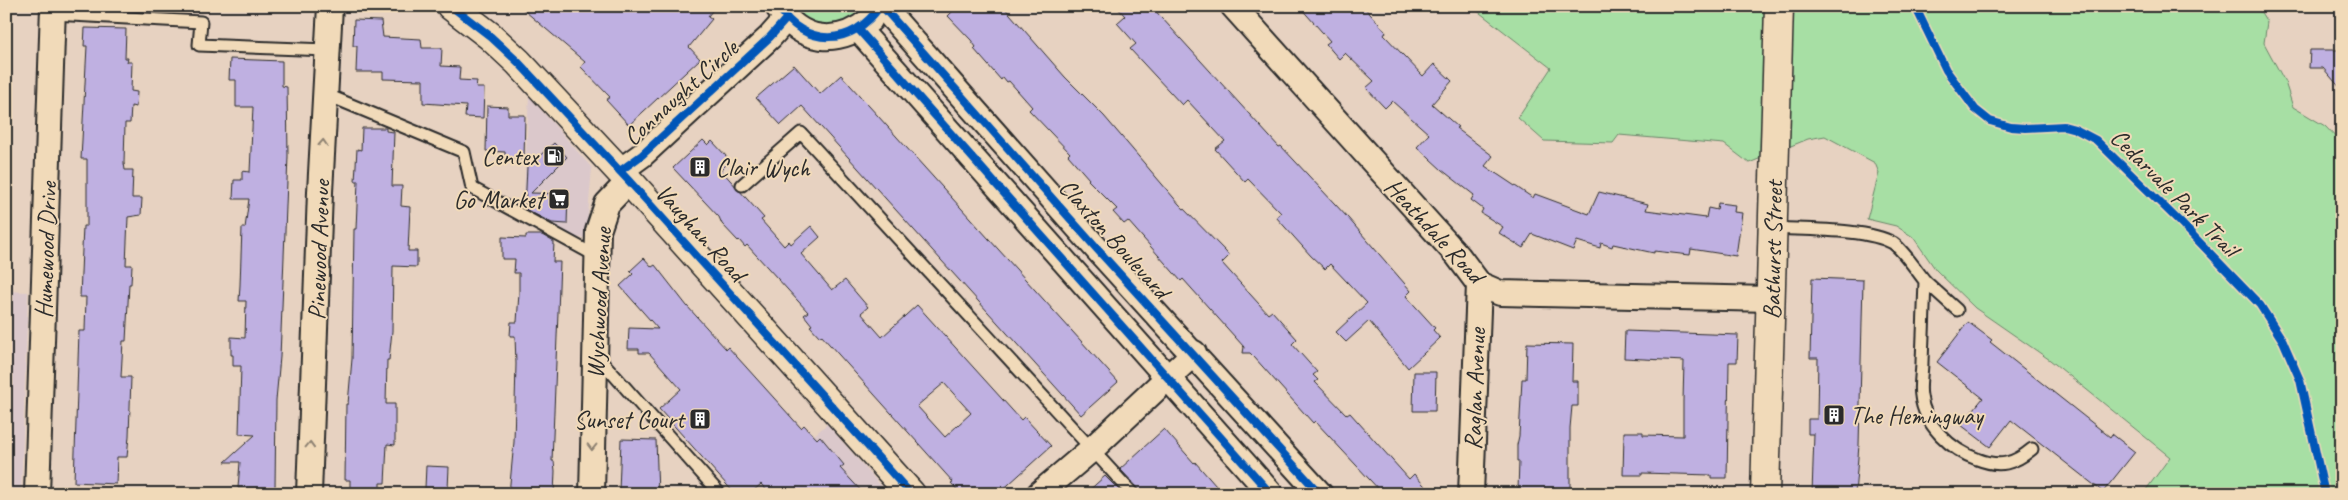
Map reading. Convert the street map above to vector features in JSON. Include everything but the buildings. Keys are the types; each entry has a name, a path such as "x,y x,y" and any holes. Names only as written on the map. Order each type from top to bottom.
{"street":[{"name":"Pinewood Avenue","path":"309,494 330,6"},
{"name":"Vaughan Road","path":"451,6 490,36 518,62 624,176 911,494"},
{"name":"Connaught Circle","path":"624,176 642,155 770,38 782,13 802,31 820,37 840,37 859,30 872,19 881,6"},
{"name":"Claxton Boulevard","path":"881,6 1097,249 1194,353 1320,494"},
{"name":"Heathdale Road","path":"1233,6 1458,256 1479,284 1500,293 1771,299"},
{"name":"Bathurst Street","path":"1765,494 1779,6"},
{"name":"Humewood Drive","path":"37,494 53,10"},
{"name":"Claxton Boulevard","path":"859,30 1271,494"},
{"name":"Wychwood Avenue","path":"592,494 598,230 607,204 624,176"},
{"name":"Raglan Avenue","path":"1471,494 1479,284"},
{"path":"1040,494 1092,449 1194,353"}],"lane":[{"path":"53,10 200,22 199,45 327,50"},
{"path":"325,94 464,152 472,188 598,257"},
{"path":"742,184 801,133 1133,494"},
{"path":"1772,228 1851,233 1878,237 1894,244 1925,282 1957,310"},
{"path":"1925,282 1921,397 1927,416 1942,436 1962,454 1984,462 1996,465 2007,464 2020,459 2032,449"},
{"path":"594,353 720,494"}],"shaded area":[{"path":"529,96 592,168 586,238 574,237 523,208"},
{"path":"6,291 28,292 21,494 6,494"},
{"path":"827,424 888,494 747,494"}],"green space":[{"path":"791,6 871,6 868,11 834,29 807,23"},
{"path":"1471,6 2257,6 2267,22 2264,43 2285,82 2293,107 2325,126 2342,144 2342,494 2143,494 2170,457 2050,360 1975,308 1936,270 1913,237 1896,226 1867,219 1879,173 1875,163 1825,136 1808,139 1749,163 1724,144 1619,135 1613,143 1544,141 1518,118 1551,68"}],"cycle path":[{"path":"451,6 490,36 518,62 629,181 911,494"},
{"path":"778,6 789,20 801,29 815,35 829,37 843,35 856,29 869,19 880,6"},
{"path":"882,6 1097,249 1320,494"},
{"name":"Cedarvale Park Trail","path":"1915,6 1946,70 1975,109 1990,121 2011,127 2064,126 2075,129 2096,140 2181,223 2260,305 2283,341 2300,380 2325,494"},
{"path":"620,171 642,155 770,37 786,19"},
{"path":"859,30 1271,494"}],"place":[{"name":"Centex","path":"554,156"},
{"name":"Clair Wych","path":"700,167"},
{"name":"Go Market","path":"559,199"},
{"name":"The Hemingway","path":"1834,415"},
{"name":"Sunset Court","path":"700,419"}]}
